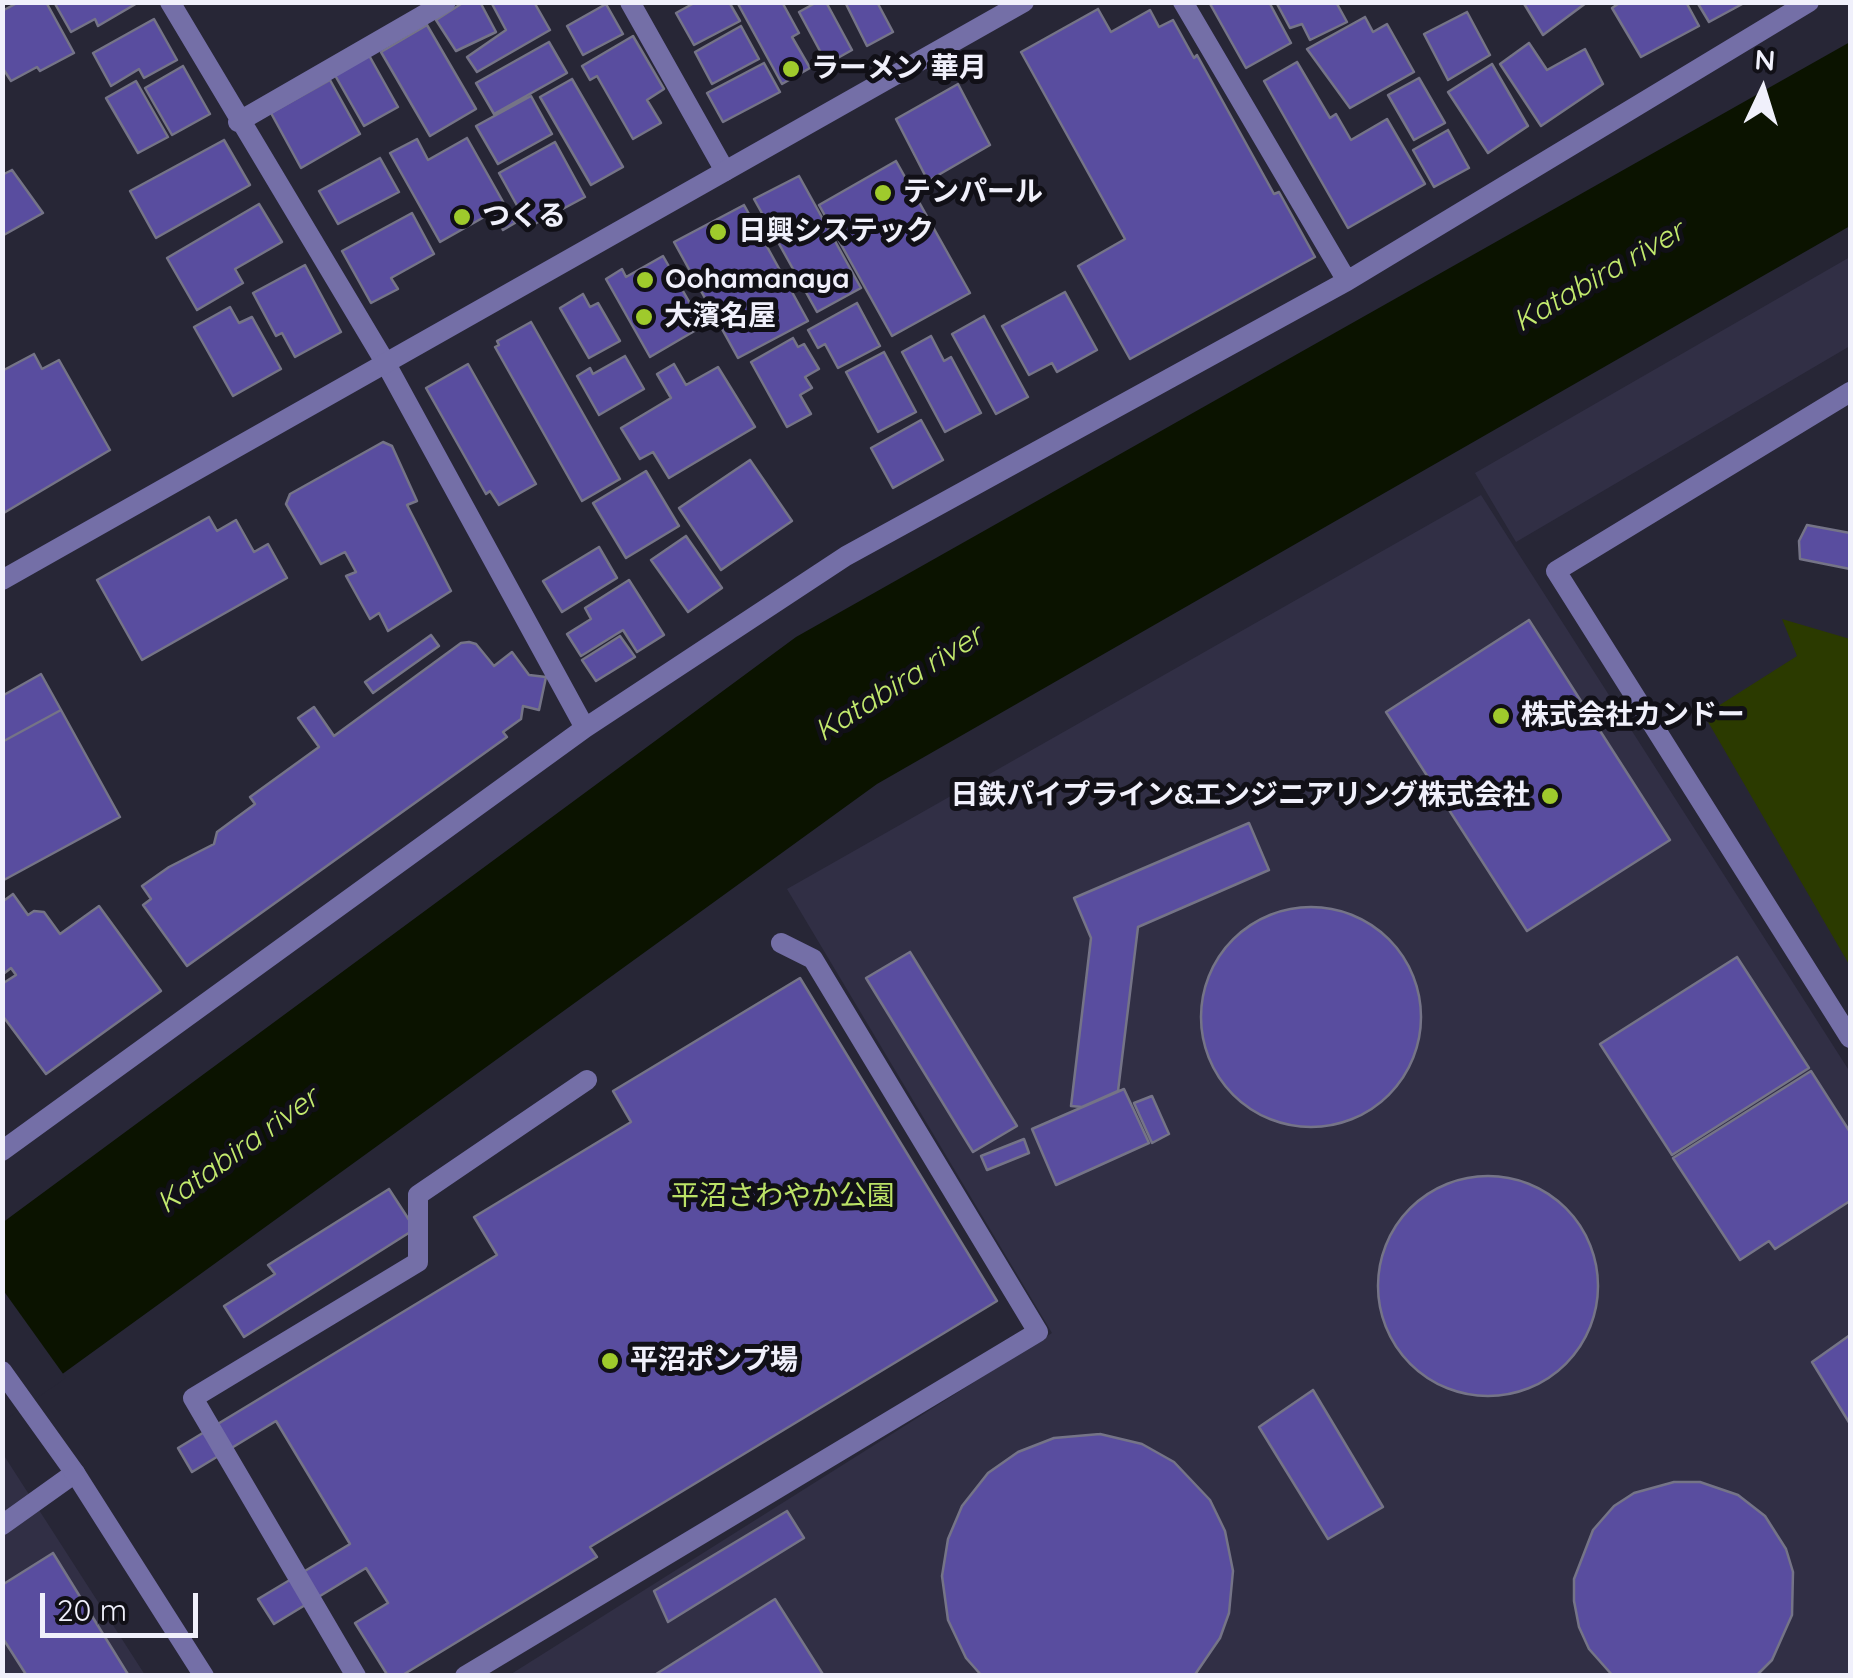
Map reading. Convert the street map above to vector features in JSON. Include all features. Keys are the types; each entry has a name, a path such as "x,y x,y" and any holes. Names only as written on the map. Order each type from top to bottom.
{"street":[{"path":"170,2 238,122 385,362 585,728"},
{"path":"238,122 446,2"},
{"path":"630,2 725,171"},
{"path":"2,580 1024,2"},
{"path":"1183,2 1347,281"},
{"path":"2,1151 585,728 846,556 1347,281 1809,2"},
{"path":"1850,392 1556,570 1850,1038"},
{"path":"465,1676 1038,1332 813,959 781,943"},
{"path":"356,1676 193,1398 418,1262 418,1195 587,1080"},
{"path":"2,1371 75,1473 204,1676"},
{"path":"2,1525 75,1473"}],"shaded area":[{"path":"1850,257 1850,346 1516,542 1475,473"},
{"path":"1481,495 1850,1072 1850,1675 508,1676 1052,1333 787,889"},
{"path":"3,1454 145,1675 3,1675"}],"green space":[{"path":"1782,619 1850,639 1850,966 1704,715 1797,656"}],"water":[{"name":"Katabira river","path":"1850,42 1850,226 877,784 3,1417 2,1223 796,637"}],"pier":[{"path":"3,1290 66,1378 2,1422"}],"building":[{"path":"19,2 46,2 74,53 11,81 2,67 2,11"},
{"path":"54,2 139,2 98,26 95,19 71,32"},
{"path":"464,2 480,2 496,32 456,51 436,20"},
{"path":"491,2 534,2 550,30 477,72 467,57 506,30"},
{"path":"696,2 729,2 740,21 694,45 676,13"},
{"path":"737,2 782,2 799,33 792,37 810,68 782,84"},
{"path":"817,2 826,2 852,50 827,64 799,12"},
{"path":"845,2 877,2 893,32 867,46"},
{"path":"1209,2 1269,2 1291,43 1246,68"},
{"path":"1276,2 1336,2 1347,22 1310,40 1302,24 1290,28"},
{"path":"1523,2 1585,2 1586,3 1543,35"},
{"path":"1621,2 1686,2 1699,26 1641,57 1612,8"},
{"path":"1697,2 1746,2 1709,22"},
{"path":"606,4 623,34 583,55 567,26"},
{"path":"1098,9 1111,32 1150,10 1159,27 1173,20 1315,257 1130,359 1078,266 1125,239 1021,52"},
{"path":"1467,12 1490,55 1448,80 1424,34"},
{"path":"1365,17 1373,32 1387,24 1414,72 1350,108 1307,49"},
{"path":"154,19 177,60 144,78 139,69 111,86 93,53"},
{"path":"427,25 476,109 430,136 381,52"},
{"path":"741,26 759,59 712,84 695,52"},
{"path":"633,36 664,89 647,100 661,123 633,139 597,76 590,80 582,66"},
{"path":"549,42 567,73 494,114 476,83"},
{"path":"1529,43 1547,70 1585,49 1603,84 1541,126 1500,64"},
{"path":"366,50 398,107 364,126 332,70"},
{"path":"1297,62 1330,118 1336,114 1351,140 1387,119 1425,184 1348,228 1264,81"},
{"path":"764,63 780,92 723,122 707,93"},
{"path":"1492,64 1528,126 1488,153 1448,92"},
{"path":"183,66 210,114 172,135 145,88"},
{"path":"1419,78 1445,123 1414,140 1388,95"},
{"path":"572,79 623,167 591,185 540,97"},
{"path":"330,80 360,134 301,168 271,113"},
{"path":"136,81 168,137 138,153 106,98"},
{"path":"958,84 990,145 928,181 896,119"},
{"path":"531,96 552,134 498,164 476,126"},
{"path":"1448,130 1469,168 1434,187 1413,150"},
{"path":"467,138 515,223 503,230 493,212 440,242 390,153 417,139 428,160"},
{"path":"224,140 250,185 156,238 130,191"},
{"path":"555,142 585,197 529,227 499,173"},
{"path":"380,158 399,192 338,224 319,191"},
{"path":"896,161 970,293 892,336 819,205"},
{"path":"12,170 43,213 2,236 2,175"},
{"path":"799,176 861,288 817,312 754,199"},
{"path":"259,204 282,242 235,269 243,283 197,310 167,258"},
{"path":"744,205 808,321 738,358 674,242"},
{"path":"412,213 434,254 391,278 398,289 371,303 342,251"},
{"path":"663,256 703,326 650,357 606,279 622,269 626,277"},
{"path":"305,265 341,332 295,357 282,333 276,336 253,293"},
{"path":"1065,292 1097,350 1057,372 1052,363 1029,375 1002,326"},
{"path":"583,294 590,307 598,303 620,341 589,358 560,308"},
{"path":"857,303 880,346 838,368 825,344 818,348 808,330"},
{"path":"230,307 239,323 252,317 281,369 233,396 194,327"},
{"path":"984,316 1028,397 996,414 952,334"},
{"path":"531,322 620,479 582,501 495,347 499,345 497,341"},
{"path":"931,336 944,361 951,357 981,413 945,432 902,352"},
{"path":"793,338 798,347 804,344 819,369 805,377 812,388 800,395 811,414 787,427 751,362"},
{"path":"884,352 916,412 878,432 846,372"},
{"path":"34,354 42,369 59,360 110,450 2,514 2,371"},
{"path":"625,356 644,389 599,415 577,376 590,368 593,374"},
{"path":"468,364 536,484 499,505 490,491 486,494 426,388"},
{"path":"674,364 686,385 718,367 755,427 669,478 653,452 640,459 621,428 671,398 657,374"},
{"path":"921,420 943,460 893,488 871,448"},
{"path":"383,442 392,446 417,501 407,505 451,591 388,631 379,613 370,619 346,576 356,572 345,552 321,564 286,504 290,494"},
{"path":"750,460 792,521 721,570 679,508"},
{"path":"646,471 679,526 626,558 593,503"},
{"path":"209,517 217,531 236,520 254,552 268,544 287,578 142,660 97,580"},
{"path":"1807,525 1850,533 1850,569 1800,559 1799,541"},
{"path":"686,536 722,588 688,612 651,560"},
{"path":"599,547 617,578 562,612 543,581"},
{"path":"629,580 664,635 637,652 623,630 581,656 567,634 591,619 585,608"},
{"path":"1529,620 1670,840 1527,931 1386,712"},
{"path":"431,635 439,646 373,693 365,682"},
{"path":"620,636 635,657 596,681 582,660"},
{"path":"461,643 476,644 494,666 512,652 529,675 546,677 539,710 523,706 521,719 503,732 507,737 187,966 143,905 151,899 142,886 214,844 217,832 255,804 250,797 319,747 298,718 314,707 334,736"},
{"path":"41,674 61,710 2,742 2,696"},
{"path":"61,710 120,817 2,881 2,742"},
{"path":"1249,823 1269,870 1138,927 1118,1091 1082,1107 1071,1106 1091,938 1074,898"},
{"path":"13,894 28,915 44,912 60,934 99,906 161,991 46,1074 2,1015 2,984 16,975 11,968 2,975 2,902"},
{"path":"1311,907 1353,915 1389,939 1413,975 1421,1017 1413,1059 1389,1095 1353,1119 1311,1127 1269,1119 1233,1095 1209,1059 1201,1017 1209,975 1233,939 1269,915"},
{"path":"910,952 1017,1126 973,1152 866,978"},
{"path":"1737,957 1809,1068 1672,1155 1600,1044"},
{"name":"平沼ポンプ場","path":"800,978 997,1301 590,1547 597,1557 401,1676 388,1676 355,1623 388,1603 366,1568 274,1624 258,1599 350,1544 276,1421 192,1472 178,1448 497,1255 474,1217 631,1122 613,1091"},
{"path":"1811,1071 1850,1132 1850,1201 1775,1249 1769,1241 1740,1260 1673,1158"},
{"path":"1124,1089 1149,1143 1056,1185 1032,1129"},
{"path":"1152,1096 1169,1134 1152,1143 1134,1103"},
{"path":"1024,1139 1029,1153 987,1170 981,1156"},
{"path":"1488,1176 1530,1184 1566,1208 1590,1244 1598,1286 1590,1328 1566,1364 1530,1388 1488,1396 1446,1388 1410,1364 1386,1328 1378,1286 1386,1244 1410,1208 1446,1184"},
{"path":"389,1189 415,1229 244,1337 224,1306 275,1274 268,1265"},
{"path":"1850,1335 1850,1424 1812,1362"},
{"path":"1313,1390 1383,1507 1328,1539 1259,1427"},
{"path":"1100,1434 1142,1444 1174,1462 1210,1500 1225,1531 1233,1571 1229,1613 1220,1638 1194,1676 982,1676 966,1658 948,1620 942,1576 948,1539 962,1506 988,1473 1018,1452 1054,1438"},
{"path":"1674,1482 1700,1482 1738,1495 1765,1516 1786,1549 1793,1572 1792,1615 1772,1660 1756,1676 1613,1676 1589,1649 1579,1627 1574,1579 1593,1530 1614,1506 1634,1493"},
{"path":"787,1511 804,1538 668,1622 654,1591"},
{"path":"53,1553 129,1676 27,1676 2,1637 2,1585"},
{"path":"775,1599 824,1676 653,1676"}],"place":[{"name":"ラーメン 華月","path":"791,69"},
{"name":"テンパール","path":"883,193"},
{"name":"つくる","path":"462,217"},
{"name":"日興システック","path":"718,232"},
{"name":"Oohamanaya","path":"645,280"},
{"name":"大濱名屋","path":"644,317"},
{"name":"株式会社カンドー","path":"1501,716"},
{"name":"日鉄パイプライン&エンジニアリング株式会社","path":"1550,796"},
{"name":"平沼ポンプ場","path":"610,1361"}],"park label":[{"name":"平沼さわやか公園","path":"783,1197"}]}
